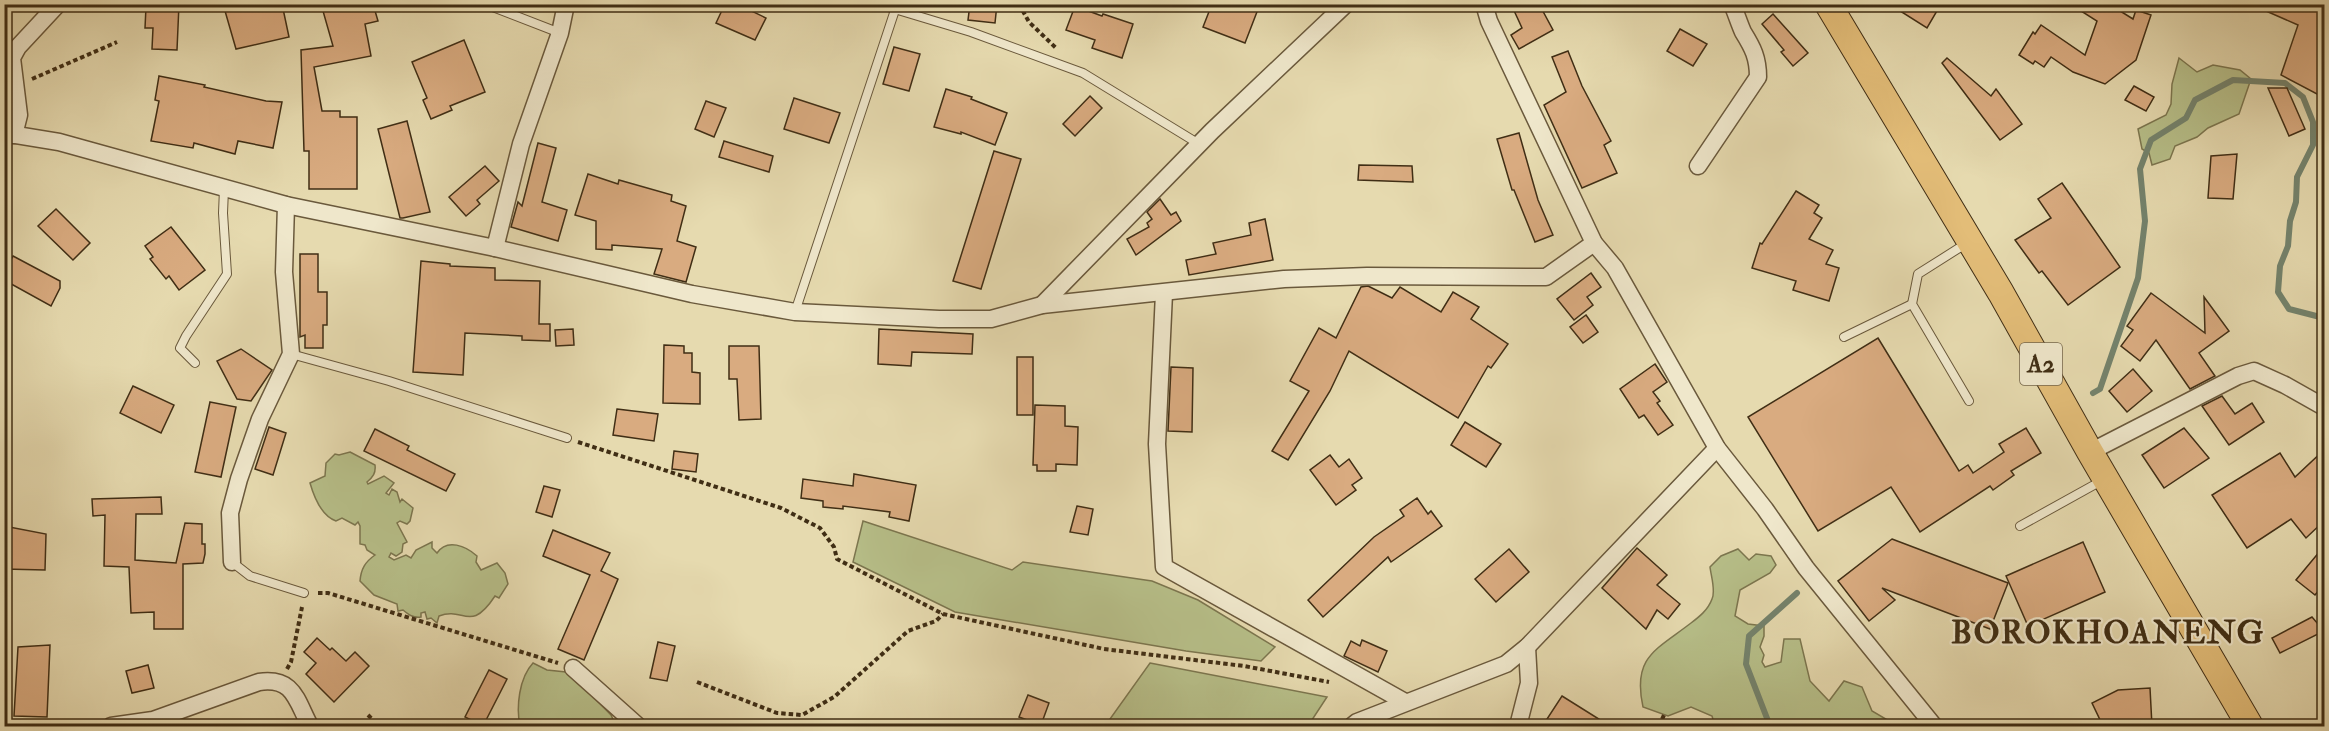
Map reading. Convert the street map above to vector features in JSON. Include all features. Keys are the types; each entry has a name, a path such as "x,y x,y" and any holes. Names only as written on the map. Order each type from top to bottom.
{"main road":[{"name":"A2","path":"1828,4 1970,241 2250,726"}],"street":[{"path":"58,4 18,47 8,54 19,114 9,134 59,142 286,205 495,248 692,294 795,312 939,319 991,319 1042,305 1284,279 1367,276 1546,277 1594,243"},
{"path":"495,248 521,144 560,33 566,4"},
{"path":"1042,305 1199,144 1346,4"},
{"path":"1484,4 1489,21 1594,243 1616,268 1717,447 1765,509 1806,568 1934,726"},
{"path":"1698,166 1758,77 1758,61 1754,47 1742,30 1732,4"},
{"path":"232,562 230,513 239,479 260,419 291,354 284,272 286,205"},
{"path":"1164,293 1156,444 1164,567 1405,702"},
{"path":"2090,452 2238,376 2254,371 2286,385 2325,407"},
{"path":"1352,726 1405,702 1506,664 1527,647 1717,447"},
{"path":"1518,726 1529,683 1527,647"},
{"path":"573,668 638,726"},
{"path":"111,726 153,720 259,682 275,680 289,687 310,726"}],"lane":[{"path":"485,4 560,33"},
{"path":"878,4 971,32 1083,73 1199,144"},
{"path":"795,312 895,10"},
{"path":"195,363 180,348 227,274 223,213 224,189"},
{"path":"1969,401 1912,304 1918,274 1970,241"},
{"path":"1844,337 1912,304"},
{"path":"291,354 389,381 567,438"},
{"path":"2020,526 2106,479"},
{"path":"232,562 250,576 304,593"}],"path":[{"path":"1019,4 1029,22 1055,45 1062,66"},
{"path":"15,86 117,42"},
{"path":"567,438 781,508 820,528 834,547 837,559 943,614 1104,649 1244,666 1345,686 1354,674"},
{"path":"280,682 291,662 304,593 328,593 573,668"},
{"path":"697,682 777,713 802,716 834,697 908,631 936,621 943,614"},
{"path":"1659,726 1664,715"},
{"path":"368,716 379,726"}],"green space":[{"path":"2179,58 2197,72 2213,65 2240,70 2251,79 2239,114 2175,146 2170,159 2152,165 2149,153 2142,149 2138,129 2166,115 2171,104 2172,84"},
{"path":"350,452 375,465 374,473 367,482 368,484 384,476 394,483 386,493 389,495 392,489 397,492 400,502 402,499 413,508 407,524 400,521 397,523 407,542 403,544 402,552 396,556 391,553 389,557 394,560 406,555 411,558 416,550 432,542 432,548 437,553 441,548 451,545 468,549 477,556 476,562 481,570 497,563 505,573 508,584 499,598 495,596 479,614 467,616 448,614 439,616 437,623 431,618 427,619 425,612 421,613 421,617 413,617 403,610 398,611 397,604 374,595 360,581 364,566 375,555 367,550 365,545 360,544 358,522 355,525 342,518 336,521 331,519 316,500 310,483 325,476 326,463 335,454"},
{"path":"863,521 1012,570 1023,562 1152,581 1198,600 1275,647 1261,661 1186,651 955,612 853,562"},
{"path":"1738,549 1749,560 1756,554 1771,556 1776,565 1770,573 1740,590 1735,616 1748,624 1764,626 1764,636 1760,647 1764,655 1762,662 1765,667 1781,662 1784,639 1800,639 1810,681 1829,701 1844,681 1862,687 1872,711 1894,726 1715,726 1712,716 1691,707 1668,716 1643,707 1640,690 1641,677 1650,656 1706,610 1714,592 1710,567 1721,556"},
{"path":"533,663 547,670 566,672 574,677 611,715 616,726 520,726 518,710 520,693 524,676"},
{"path":"1150,663 1327,697 1308,726 1105,726"}],"building":[{"path":"154,4 179,4 177,50 152,49 153,28 145,28 146,7 154,8"},
{"path":"223,4 249,4 251,11 282,4 289,37 236,49"},
{"path":"348,4 373,4 378,21 365,24 371,56 314,67 322,111 340,111 340,117 357,117 357,189 309,189 309,151 304,151 301,50 333,46 323,11"},
{"path":"725,4 737,4 766,18 755,40 716,23"},
{"path":"970,4 997,4 995,23 968,20"},
{"path":"1212,4 1260,4 1245,43 1203,27"},
{"path":"1511,4 1539,4 1553,30 1519,49 1511,35 1522,28"},
{"path":"1889,4 1941,4 1927,28"},
{"path":"2070,4 2109,4 2133,19 2136,10 2151,15 2136,60 2105,84 2073,72 2051,57 2044,67 2035,61 2033,64 2019,55 2033,32 2035,34 2041,25 2085,55 2097,21"},
{"path":"2250,4 2325,4 2325,80 2317,94 2281,75 2298,25"},
{"path":"1075,6 1133,24 1122,58 1092,48 1095,40 1066,30"},
{"path":"1773,14 1808,53 1793,66 1781,52 1784,50 1762,24"},
{"path":"1680,29 1707,44 1693,66 1667,51"},
{"path":"464,40 485,92 450,106 452,110 431,119 423,100 427,98 412,62"},
{"path":"894,47 920,54 909,91 883,84"},
{"path":"1568,51 1582,86 1611,141 1604,145 1617,173 1582,188 1544,105 1566,92 1552,57"},
{"path":"1947,58 1991,96 1996,89 2022,124 2000,140 1942,63"},
{"path":"159,76 266,101 282,102 273,148 238,141 235,154 194,143 193,148 151,141 159,101 155,100"},
{"path":"2134,86 2154,97 2146,111 2125,100"},
{"path":"2268,88 2287,88 2305,129 2289,136"},
{"path":"946,89 972,97 971,99 1007,113 995,145 961,132 961,134 934,127"},
{"path":"1090,96 1102,108 1075,136 1063,124"},
{"path":"794,98 840,113 829,143 784,129"},
{"path":"706,101 726,108 714,137 695,129"},
{"path":"407,121 430,212 400,218 378,129"},
{"path":"1519,133 1538,200 1553,235 1535,242 1514,190 1512,190 1497,139"},
{"path":"724,141 773,156 769,172 719,157"},
{"path":"538,143 556,148 542,202 567,210 558,241 511,227 518,202 522,206"},
{"path":"994,151 1021,159 981,289 953,281"},
{"path":"2237,154 2233,199 2208,198 2211,156"},
{"path":"1359,165 1412,166 1413,182 1358,180"},
{"path":"485,166 499,181 477,200 480,204 466,216 449,197"},
{"path":"588,174 618,184 619,180 672,195 671,201 686,206 677,241 696,247 686,282 654,274 662,249 612,245 612,250 596,249 596,221 575,215"},
{"path":"2062,183 2120,267 2068,305 2042,271 2039,273 2015,240 2051,218 2038,199"},
{"path":"1796,191 1819,205 1814,213 1822,218 1809,239 1833,250 1826,264 1839,268 1829,301 1793,290 1796,281 1752,268 1760,243 1762,244"},
{"path":"1160,199 1171,215 1176,212 1181,221 1136,255 1127,239 1149,227 1147,223 1152,219 1147,212"},
{"path":"56,209 90,243 73,260 38,226"},
{"path":"1265,219 1273,260 1189,275 1186,260 1216,254 1213,243 1251,235 1249,223"},
{"path":"171,227 205,270 179,290 169,276 166,279 150,259 153,257 145,246"},
{"path":"300,254 318,254 318,292 327,292 327,325 323,325 323,348 305,348 305,335 300,337"},
{"path":"13,256 60,281 60,288 51,306 4,280 4,271"},
{"path":"421,261 450,264 450,266 495,268 495,280 540,281 539,324 550,324 550,341 522,340 522,336 465,333 463,375 413,372"},
{"path":"1591,273 1601,287 1587,297 1593,305 1574,320 1557,299"},
{"path":"1368,286 1392,298 1400,287 1441,312 1453,292 1479,307 1471,319 1508,344 1491,368 1488,366 1458,418 1349,351 1330,391 1288,460 1272,451 1309,391 1290,381 1319,328 1336,338 1361,287"},
{"path":"2151,293 2205,333 2204,297 2229,331 2199,353 2215,376 2190,389 2156,340 2140,361 2121,346 2133,330 2127,326"},
{"path":"1586,315 1598,332 1583,343 1570,327"},
{"path":"573,329 574,345 556,346 555,330"},
{"path":"879,329 973,334 972,354 912,352 911,366 878,364"},
{"path":"1878,338 1959,471 1968,465 1973,473 2004,452 1999,444 2026,428 2041,453 2011,471 2014,475 1993,490 1990,486 1920,532 1891,487 1818,531 1748,417"},
{"path":"664,345 684,346 684,353 692,353 692,372 700,373 700,404 663,403"},
{"path":"729,346 759,346 761,419 739,420 737,379 729,379"},
{"path":"241,349 272,370 251,401 237,399 217,361"},
{"path":"1017,357 1033,357 1033,415 1017,415"},
{"path":"1655,364 1667,382 1653,392 1660,401 1657,403 1673,425 1658,435 1644,415 1639,418 1620,389"},
{"path":"1171,367 1193,368 1192,432 1168,431"},
{"path":"2133,369 2152,391 2127,412 2109,391"},
{"path":"133,386 174,405 161,433 120,413"},
{"path":"2222,396 2235,414 2252,403 2264,422 2229,445 2202,406"},
{"path":"210,402 236,407 221,477 195,472"},
{"path":"1035,405 1065,406 1065,426 1078,427 1077,465 1056,464 1056,471 1037,471 1037,465 1033,465"},
{"path":"617,409 658,414 654,441 613,435"},
{"path":"1465,422 1501,444 1486,467 1451,445"},
{"path":"269,427 286,433 273,475 255,469"},
{"path":"2184,428 2209,458 2164,488 2142,455"},
{"path":"375,429 409,446 407,450 455,474 446,491 364,451"},
{"path":"2325,449 2325,520 2306,538 2291,519 2247,548 2212,495 2280,453 2295,477"},
{"path":"674,451 698,454 696,472 672,469"},
{"path":"1330,455 1339,467 1349,459 1362,478 1352,485 1356,490 1336,505 1310,470"},
{"path":"854,474 916,485 909,521 889,517 890,512 843,506 843,509 823,507 823,501 801,498 803,479 853,486"},
{"path":"544,486 560,490 552,517 536,512"},
{"path":"161,497 162,514 136,514 135,560 176,563 185,523 202,524 202,544 205,544 203,563 183,564 183,629 154,629 154,612 131,613 129,567 104,566 105,515 93,516 92,499"},
{"path":"1417,498 1428,514 1431,511 1442,526 1391,562 1388,557 1323,617 1308,600 1374,537 1404,516 1400,510"},
{"path":"1077,506 1093,509 1088,535 1070,532"},
{"path":"4,526 46,534 45,570 4,569"},
{"path":"553,530 610,553 601,571 618,579 584,660 558,649 590,575 543,556"},
{"path":"1892,539 2008,583 1990,629 1882,588 1895,600 1869,621 1838,581"},
{"path":"2083,542 2105,592 2028,626 2006,576"},
{"path":"2325,545 2325,583 2315,595 2296,580"},
{"path":"1637,548 1667,575 1657,585 1680,604 1668,619 1657,610 1646,629 1602,588"},
{"path":"1509,549 1529,572 1496,602 1475,579"},
{"path":"2312,617 2324,631 2280,653 2272,638"},
{"path":"317,638 346,661 355,652 369,666 334,702 306,674 316,663 304,652"},
{"path":"1362,640 1387,651 1378,672 1344,656 1351,641 1360,646"},
{"path":"658,642 675,646 667,681 650,678"},
{"path":"50,645 47,717 14,716 18,647"},
{"path":"148,665 154,688 132,693 126,671"},
{"path":"489,670 507,679 483,726 465,717"},
{"path":"2150,688 2152,726 2103,726 2092,703 2118,690"},
{"path":"1028,695 1049,703 1041,725 1019,717"},
{"path":"1562,696 1610,726 1559,726 1547,719"}],"waterway":[{"path":"2093,393 2100,389 2138,278 2145,221 2140,169 2151,140 2186,118 2195,100 2233,80 2285,83 2303,97 2313,122 2313,145 2297,177 2296,202 2290,221 2288,246 2280,266 2278,292 2289,309 2324,318"},
{"path":"1770,726 1746,664 1749,636 1797,593"}],"district":[{"name":"BOROKHOANENG","path":"2108,632"}]}
